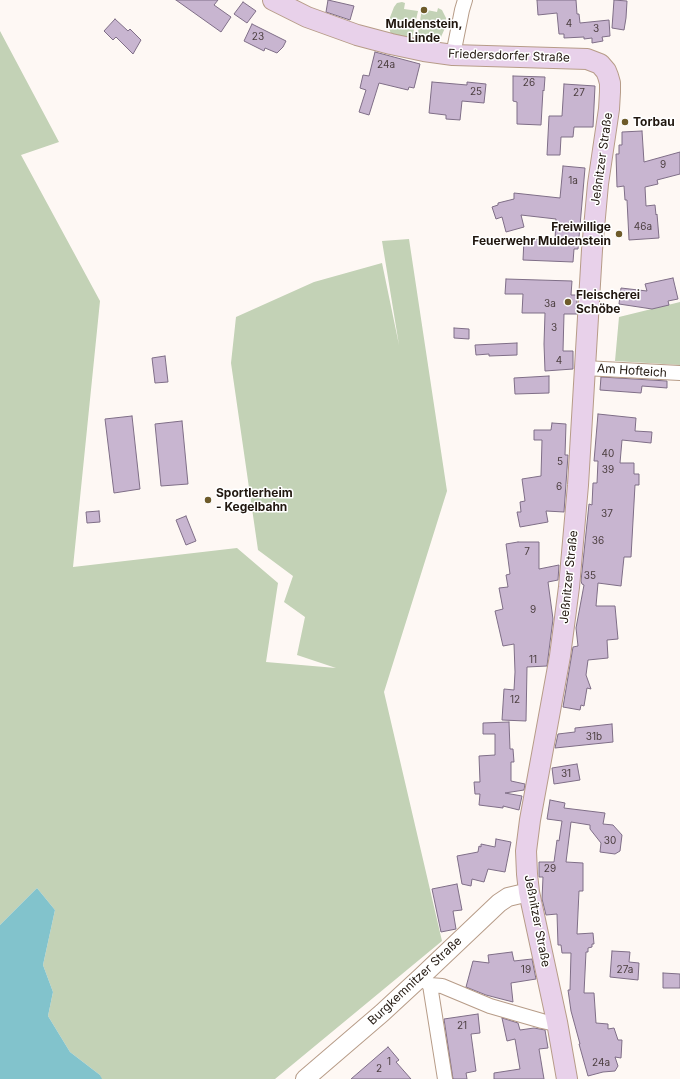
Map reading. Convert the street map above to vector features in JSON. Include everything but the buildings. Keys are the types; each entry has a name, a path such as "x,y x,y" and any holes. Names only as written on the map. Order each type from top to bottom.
{"main road":[{"name":"Friedersdorfer Straße","path":"273,0 307,17 357,35 411,49 453,55 587,59 600,64 606,71"},
{"name":"Jeßnitzer Straße","path":"567,1079 557,1022 529,892 526,863 527,840 560,656 569,587 578,486 594,215 610,92 610,83 606,71"}],"street":[{"path":"453,55 460,17 465,0"},
{"name":"Am Hofteich","path":"584,368 680,373"},
{"name":"Burgkemnitzer Straße","path":"306,1079 365,1028 426,981 499,903 508,897 529,892"},
{"path":"445,1079 426,981 490,1006 542,1021 551,1023 557,1022"}],"green space":[{"path":"397,3 405,3 404,9 418,11 411,43 391,34 389,28 389,20 394,7"},
{"path":"438,8 442,10 446,18 445,28 441,37 432,44 416,44 422,9 437,12"},
{"path":"0,31 59,142 21,155 100,301 73,567 237,548 278,583 266,662 336,668 297,655 305,617 284,602 293,576 258,550 231,363 236,317 314,282 382,263 399,345 382,241 409,239 447,491 384,692 442,941 275,1079 101,1079 100,1075 70,1052 48,1016 53,992 43,965 55,910 37,888 0,925"},
{"path":"680,302 680,365 615,361 619,317"}],"water":[{"path":"37,888 55,910 43,965 53,992 48,1016 70,1052 100,1075 102,1079 0,1079 0,925"}],"place":[{"name":"Muldenstein, Linde","path":"424,10"},
{"name":"Torbau","path":"625,122"},
{"name":"Freiwillige Feuerwehr Muldenstein","path":"619,234"},
{"name":"Fleischerei Schöbe","path":"568,302"},
{"name":"Sportlerheim - Kegelbahn","path":"208,500"}]}
